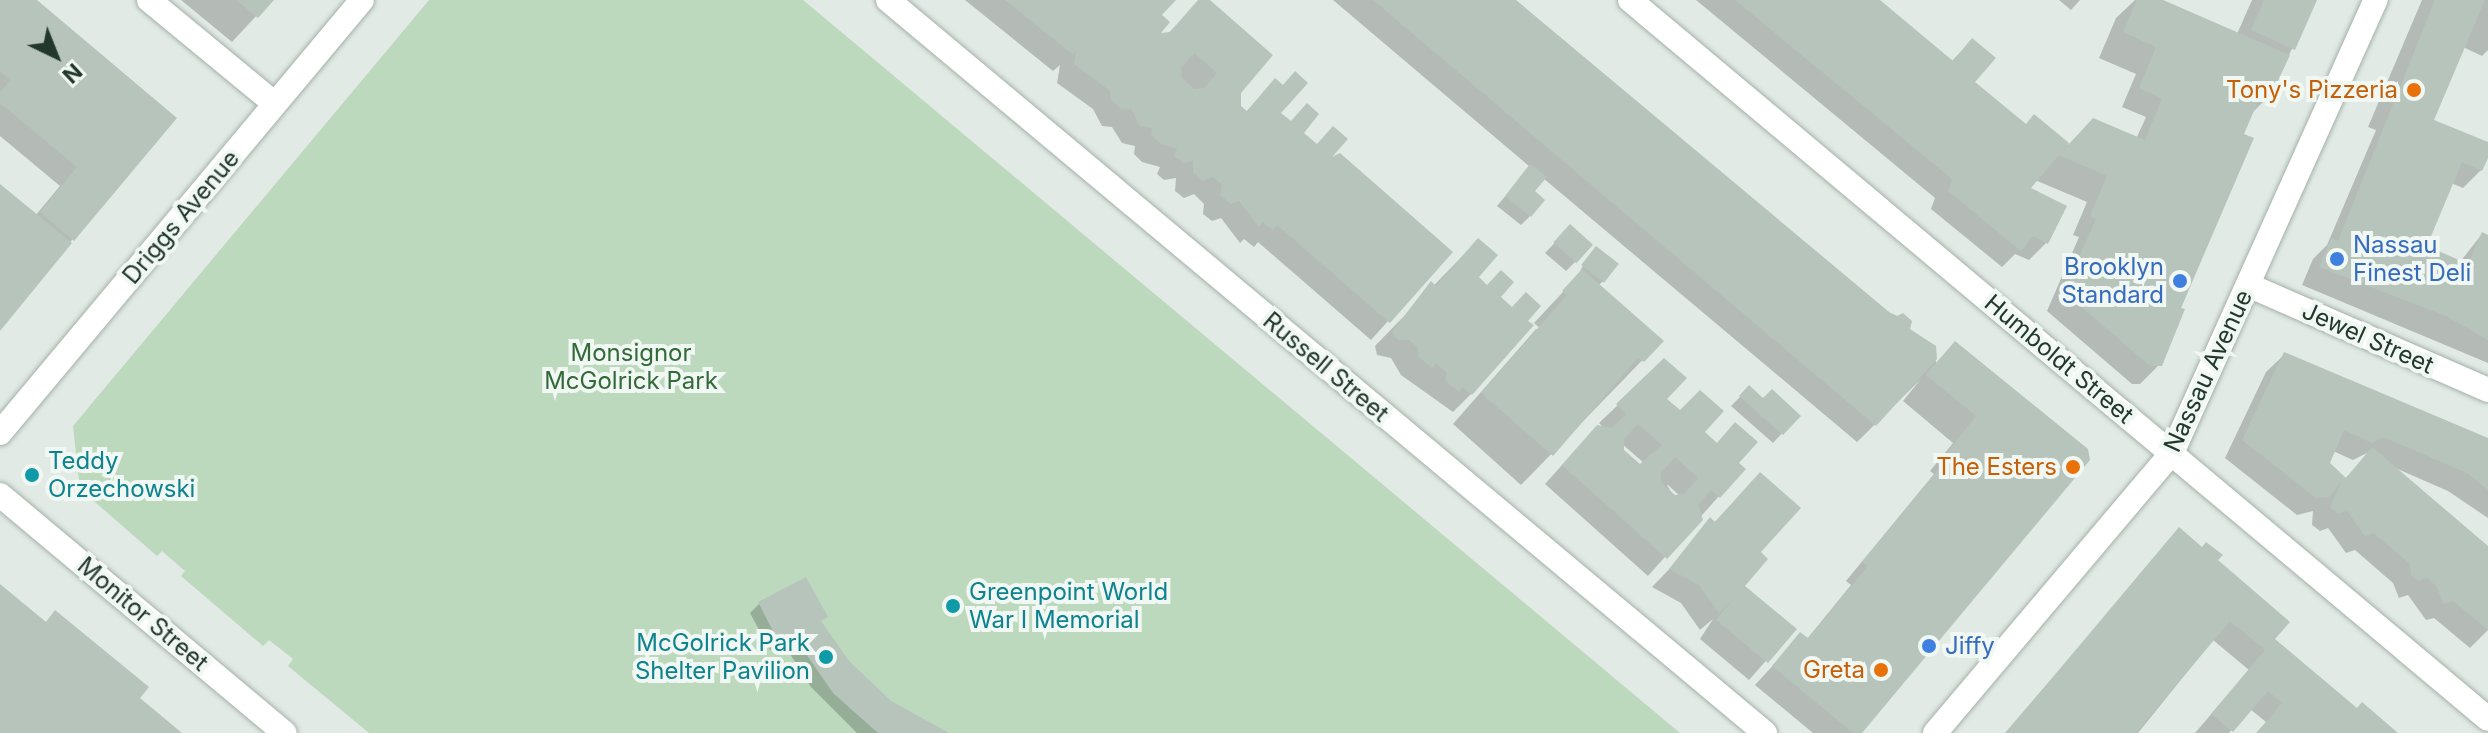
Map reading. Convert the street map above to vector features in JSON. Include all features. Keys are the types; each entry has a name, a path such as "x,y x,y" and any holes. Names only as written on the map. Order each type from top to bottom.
{"street":[{"path":"149,0 275,104"},
{"name":"Driggs Avenue","path":"0,433 362,0"},
{"name":"Russell Street","path":"888,0 1765,733"},
{"name":"Humboldt Street","path":"1630,0 2488,719"},
{"name":"Nassau Avenue","path":"1935,733 2172,453 2376,0"},
{"name":"Jewel Street","path":"2248,285 2488,390"},
{"name":"Monitor Street","path":"0,495 285,733"}],"green space":[{"name":"Monsignor McGolrick Park","path":"429,0 803,0 1680,733 369,733 288,666 293,659 269,640 263,646 181,576 185,571 162,551 157,556 80,489 73,426"}],"building":[{"path":"0,0 37,0 177,118 74,241 40,212 77,167 0,103 0,93 10,80 0,71"},
{"path":"236,0 274,0 258,18"},
{"path":"1005,0 1176,0 1162,15 1170,22 1161,33 1170,32 1198,0 1210,0 1273,55 1241,93 1241,106 1247,111 1275,78 1283,85 1295,71 1308,83 1281,113 1291,121 1307,103 1319,114 1304,133 1317,144 1333,126 1348,139 1332,157 1340,153 1453,252 1390,323 1277,225 1273,230 1263,222 1259,227 1239,201 1231,204 1220,195 1222,185 1213,177 1202,181 1193,172 1193,161 1183,163 1174,156 1177,149 1161,144 1151,135 1152,128 1140,126 1131,109 1121,109 1111,100 1110,91 1074,64 1076,51 1072,54","holes":["1194,53 1217,73 1204,88 1194,89 1182,78 1181,68"]},
{"path":"1373,0 1516,0 1895,317 1903,313 1912,321 1910,329 1936,346 1937,359 1876,426"},
{"path":"1735,0 1880,0 1953,61 1972,38 1996,58 1975,82 2026,124 2034,114 2069,143 2062,152 2093,118 2145,140 2162,99 2139,88 2156,47 2123,32 2137,0 2163,0 2290,55 2271,96 2262,92 2244,134 2254,138 2181,308 2185,309 2162,366 2150,366 2064,292 2096,219 2090,216 2107,176 2059,155 2031,188 2067,206 2048,244 2033,236 2021,251 1948,191 1952,179"},
{"path":"2264,0 2317,0 2295,50 2251,30"},
{"path":"2435,0 2485,0 2434,120 2488,142 2488,158 2482,171 2462,162 2427,246 2468,264 2482,232 2488,235 2488,340 2446,316 2319,267 2331,238 2338,241"},
{"path":"1530,164 1547,177 1535,191 1545,200 1531,217 1505,196"},
{"path":"0,184 72,243 0,331"},
{"path":"1570,224 1593,245 1576,263 1553,243"},
{"path":"1478,238 1498,255 1479,277 1487,285 1501,270 1514,282 1501,297 1512,307 1526,292 1541,306 1528,321 1534,325 1472,395 1463,387 1459,392 1445,380 1447,373 1436,363 1432,368 1419,357 1418,348 1409,340 1398,340 1392,332 1431,281 1436,286"},
{"path":"1596,246 1619,264 1604,283 1581,265"},
{"path":"1582,269 1664,341 1644,362 1638,358 1553,456 1481,393 1567,295 1562,291"},
{"path":"1955,341 2088,449 2090,460 1862,733 1853,733 1772,666 1800,632 1808,638 1868,566 1862,562 1951,455 1947,452 1976,416 1926,375"},
{"path":"2284,352 2488,438 2488,490 2467,473 2383,437 2372,443 2344,430 2330,463 2346,478 2372,447 2488,546 2488,630 2453,601 2444,604 2436,586 2427,578 2418,581 2411,575 2410,564 2374,533 2365,536 2347,511 2338,514 2330,507 2342,481 2329,497 2316,498 2242,440"},
{"path":"1664,358 1687,378 1667,399 1680,410 1700,390 1724,411 1705,432 1717,443 1735,422 1758,442 1739,463 1746,469 1720,498 1711,490 1698,505 1703,520 1667,559 1562,465 1597,425 1612,428 1626,414 1616,404","holes":["1638,424 1662,445 1640,464 1624,450 1624,439","1675,457 1698,478 1685,493 1675,495 1661,483 1661,473"]},
{"path":"1749,385 1763,398 1772,389 1801,416 1783,435 1739,396"},
{"path":"1760,472 1801,508 1761,552 1768,559 1745,586 1797,629 1768,663 1716,620 1734,598 1719,613 1699,585 1669,569 1710,517 1715,522"},
{"path":"2179,527 2202,547 2206,542 2223,555 2218,560 2290,622 2275,639 2357,708 2362,702 2398,733 2257,733 2282,703 2268,691 2233,732 2211,714 2265,650 2230,621 2136,733 2006,733"},
{"name":"McGolrick Park Shelter Pavilion","path":"806,577 828,617 821,621 849,661 891,701 949,733 878,733 833,693 793,635 779,643 758,602"},
{"path":"0,584 46,622 55,610 149,687 140,698 182,733 0,733"}],"place":[{"name":"Tony's Pizzeria","path":"2414,90"},
{"name":"Nassau Finest Deli","path":"2337,259"},
{"name":"Brooklyn Standard","path":"2180,281"},
{"name":"The Esters","path":"2073,467"},
{"name":"Teddy Orzechowski","path":"32,475"},
{"name":"Greenpoint World War I Memorial","path":"953,606"},
{"name":"Jiffy","path":"1929,646"},
{"name":"McGolrick Park Shelter Pavilion","path":"826,657"},
{"name":"Greta","path":"1881,670"}]}
